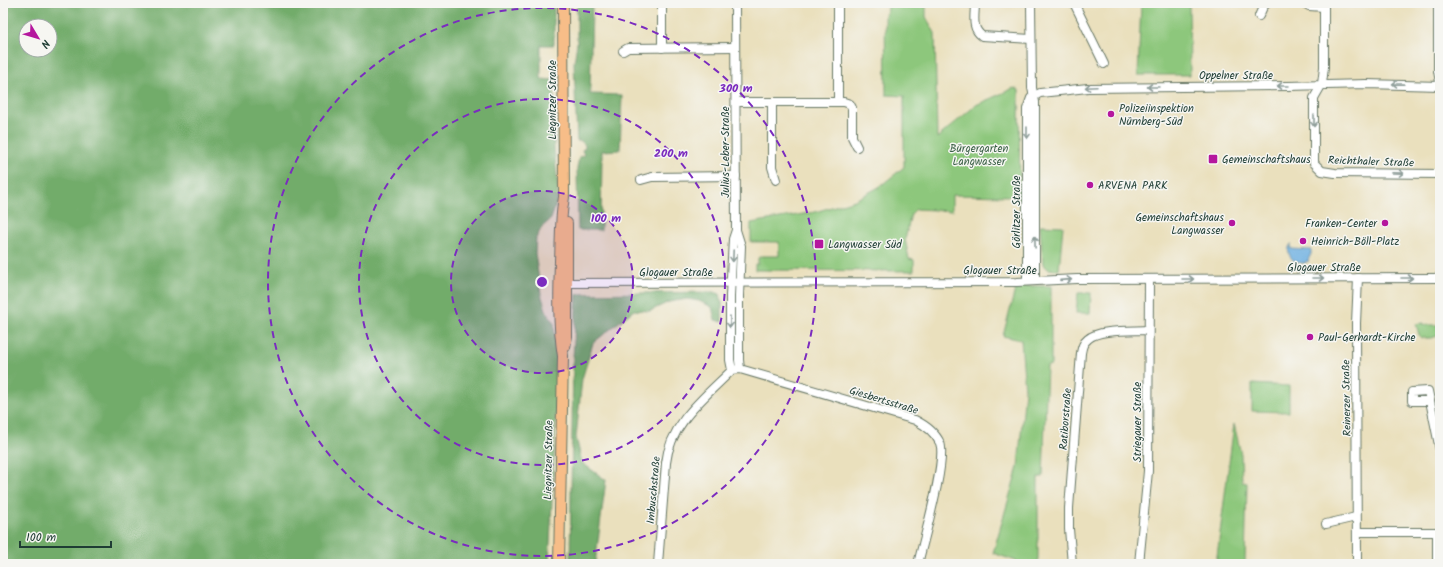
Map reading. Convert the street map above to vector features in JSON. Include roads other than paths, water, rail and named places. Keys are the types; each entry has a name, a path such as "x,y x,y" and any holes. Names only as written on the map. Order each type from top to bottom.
{"main road":[{"name":"Liegnitzer Straße","path":"559,564 563,356 567,336 564,283 567,219 564,197 563,3"}],"street":[{"path":"662,3 662,48"},
{"name":"Julius-Leber-Straße","path":"735,3 736,230 741,246 735,283"},
{"path":"838,3 838,101"},
{"path":"975,3 974,26 976,32 982,36 1031,39"},
{"name":"Görlitzer Straße","path":"1031,3 1033,96 1029,101 1027,109 1031,281"},
{"path":"1074,3 1104,64"},
{"path":"1260,16 1263,7 1267,3"},
{"path":"1304,3 1309,6 1324,5"},
{"path":"1438,3 1438,71 1440,82"},
{"name":"Reichthaler Straße","path":"1324,5 1324,67 1322,84 1316,94 1314,104 1314,163 1322,171 1335,173 1440,174"},
{"path":"623,51 628,48 735,47"},
{"name":"Oppelner Straße","path":"1033,96 1046,92 1093,87 1282,86 1322,84 1404,84 1440,86"},
{"path":"736,102 772,103 838,101 850,104 852,108 852,137 857,147"},
{"path":"772,103 772,167 776,180"},
{"path":"641,180 652,177 736,176"},
{"name":"Reinerzer Straße","path":"1357,564 1356,337 1358,278"},
{"name":"Glogauer Straße","path":"564,283 1440,278"},
{"name":"Striegauer Straße","path":"1139,564 1148,471 1149,279"},
{"path":"735,283 739,353 736,370"},
{"name":"Ratiborstraße","path":"1072,564 1069,508 1081,353 1083,344 1089,338 1099,333 1148,330"},
{"name":"Imbuschstraße","path":"658,564 668,448 683,420 736,370"},
{"name":"Giesbertsstraße","path":"736,370 915,420 930,429 940,443 941,465 918,564"},
{"path":"1429,401 1440,450"},
{"path":"1326,524 1356,517"},
{"path":"1358,532 1439,530 1437,564"}],"water":[{"path":"1291,244 1291,249 1311,250 1309,261 1305,262 1305,264 1293,260 1289,254 1289,247"}],"place":[{"name":"Polizeiinspektion Nürnberg-Süd","path":"1111,114"},
{"name":"Gemeinschaftshaus","path":"1213,159"},
{"name":"ARVENA PARK","path":"1090,185"},
{"name":"Gemeinschaftshaus Langwasser","path":"1232,223"},
{"name":"Franken-Center","path":"1385,223"},
{"name":"Heinrich-Böll-Platz","path":"1303,241"},
{"name":"Langwasser Süd","path":"819,244"},
{"name":"Paul-Gerhardt-Kirche","path":"1310,337"}],"park label":[{"name":"Bürgergarten Langwasser","path":"979,154"}]}
